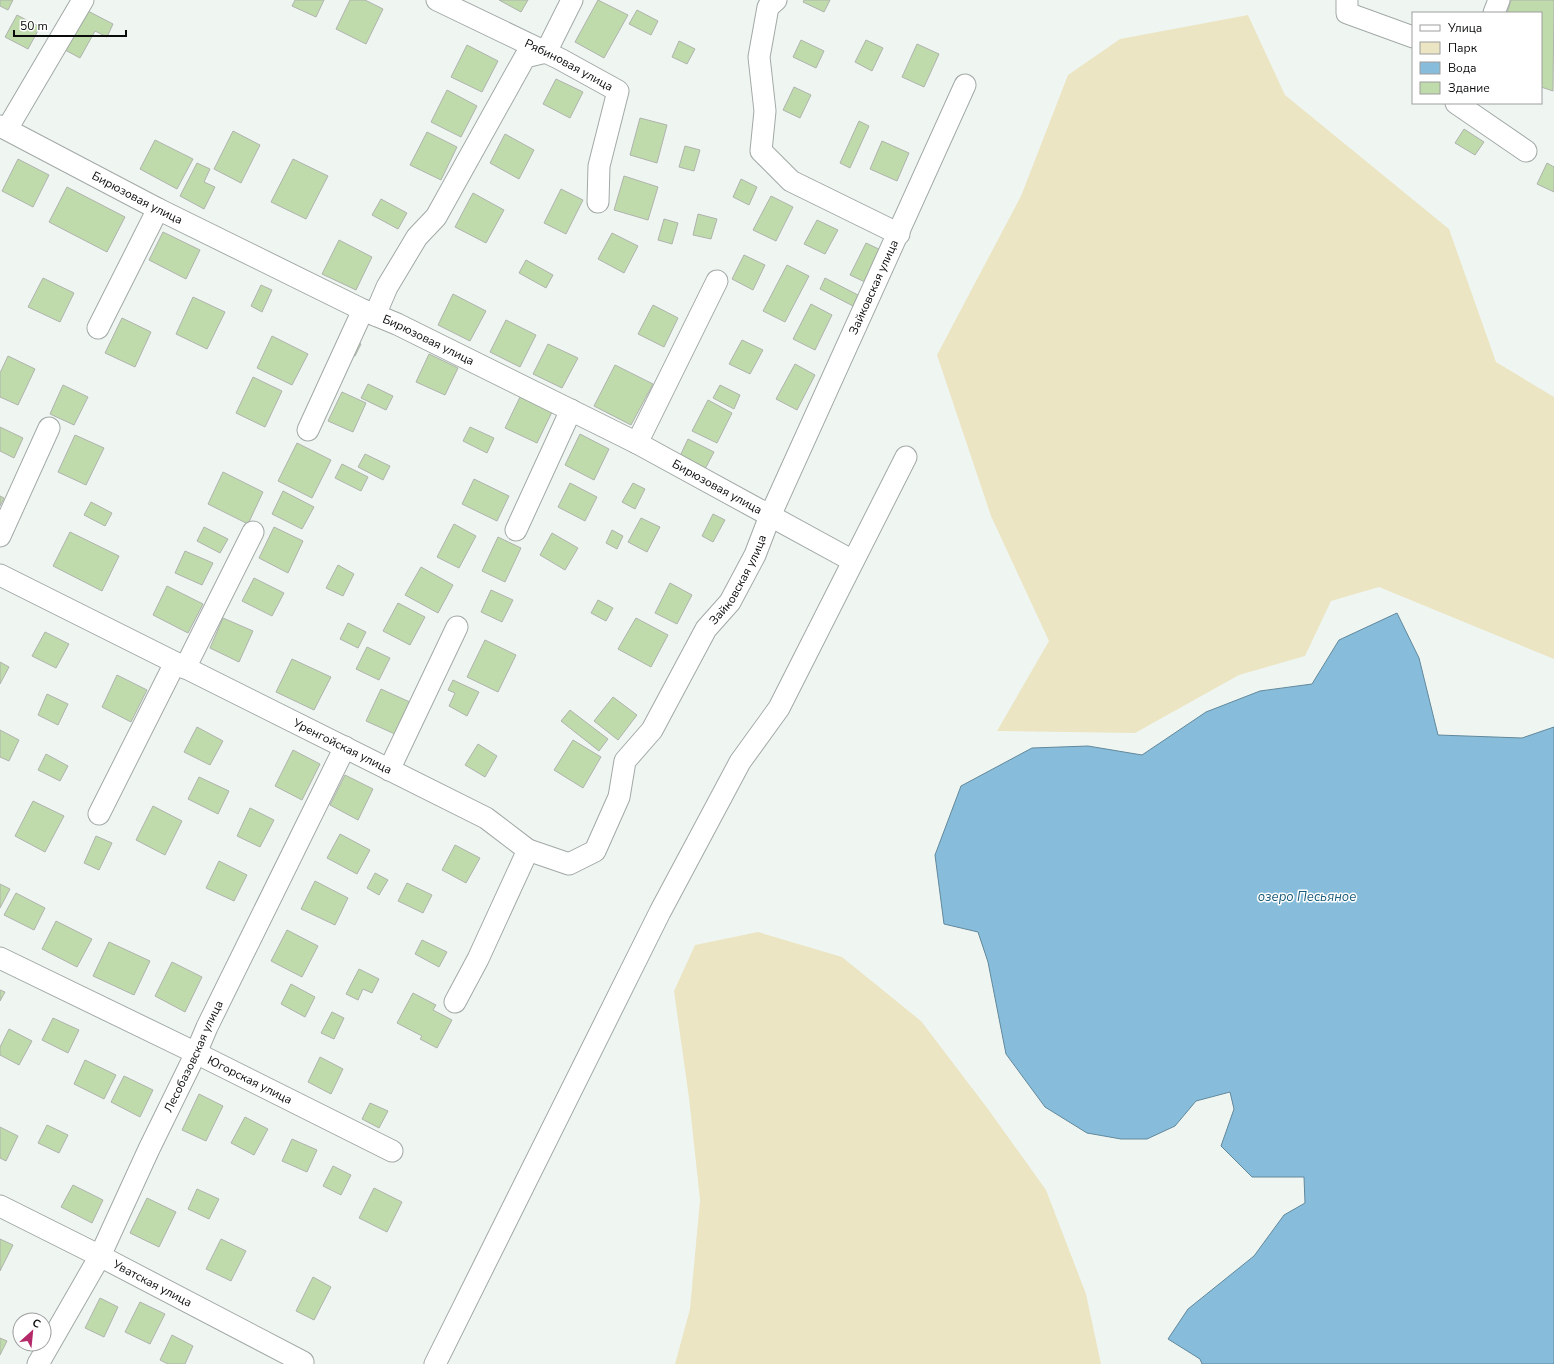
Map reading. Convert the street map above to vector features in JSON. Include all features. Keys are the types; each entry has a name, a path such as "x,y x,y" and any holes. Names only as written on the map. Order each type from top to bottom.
{"street":[{"path":"4,128 83,0"},
{"name":"Рябиновая улица","path":"437,0 546,52 618,91 599,166 598,202"},
{"path":"308,430 369,312 387,287 417,236 436,217 525,57 546,52 572,0"},
{"name":"Зайковская улица","path":"776,0 768,7 759,57 765,111 761,152 791,181 899,234"},
{"path":"1347,0 1347,13 1412,37"},
{"path":"1494,12 1498,0"},
{"name":"Зайковская улица","path":"528,850 569,864 595,852 619,797 625,761 652,730 706,629 730,602 755,555 770,516 899,234 965,85"},
{"path":"1457,104 1526,152"},
{"name":"Бирюзовая улица","path":"4,128 158,210 637,443 853,561"},
{"path":"98,328 158,210"},
{"path":"637,443 718,281"},
{"path":"516,530 571,410"},
{"path":"0,536 49,428"},
{"path":"435,1364 660,912 740,762 779,708 906,457"},
{"path":"100,814 253,532"},
{"name":"Уренгойская улица","path":"0,575 486,818 528,850"},
{"path":"389,770 457,627"},
{"name":"Лесобазовская улица","path":"38,1364 100,1256 149,1149 345,747"},
{"path":"455,1002 478,959 528,850"},
{"name":"Югорская улица","path":"0,958 196,1053 392,1151"},
{"name":"Уватская улица","path":"0,1206 100,1256 303,1362"}],"green space":[{"path":"1248,15 1285,95 1449,229 1496,362 1554,397 1554,659 1379,587 1331,601 1305,656 1239,675 1135,733 997,731 1049,641 991,516 937,355 1021,196 1068,75 1120,39"},
{"path":"758,932 842,957 921,1021 988,1109 1046,1190 1086,1294 1101,1364 675,1364 690,1309 700,1200 689,1098 674,991 695,945"}],"water":[{"name":"озеро Песьяное","path":"1397,613 1419,658 1438,735 1522,738 1554,727 1554,1364 1202,1364 1200,1359 1168,1339 1188,1309 1254,1256 1284,1215 1305,1203 1304,1177 1252,1177 1221,1146 1234,1109 1230,1092 1196,1101 1175,1126 1147,1139 1121,1139 1087,1133 1045,1107 1006,1054 988,962 978,932 944,924 935,855 961,786 1032,748 1088,746 1142,755 1206,712 1260,691 1312,684 1339,640"}],"building":[{"path":"0,0 13,0 8,10 0,6"},
{"path":"295,0 324,0 316,17 292,6"},
{"path":"350,0 365,0 383,9 366,44 336,29"},
{"path":"499,0 528,0 521,12"},
{"path":"598,0 628,15 604,58 575,42"},
{"path":"804,0 830,0 824,12 803,2"},
{"path":"1511,0 1554,0 1553,91 1542,87 1542,12 1507,12"},
{"path":"86,10 113,24 107,37 95,31 80,58 65,50"},
{"path":"637,10 658,21 651,35 629,24"},
{"path":"17,15 40,27 28,49 5,37"},
{"path":"801,40 824,51 816,68 793,57"},
{"path":"866,40 883,48 872,71 855,62"},
{"path":"679,41 695,49 687,64 672,57"},
{"path":"917,44 939,54 924,87 902,77"},
{"path":"467,45 498,61 482,92 451,77"},
{"path":"556,79 583,92 570,118 543,104"},
{"path":"794,87 811,95 800,118 783,110"},
{"path":"447,90 477,106 461,137 431,122"},
{"path":"640,118 667,125 657,163 630,155"},
{"path":"859,121 869,126 850,168 840,163"},
{"path":"1464,129 1484,142 1475,155 1455,143"},
{"path":"233,131 260,145 241,183 214,169"},
{"path":"427,132 457,147 441,180 410,165"},
{"path":"505,134 534,150 519,179 490,163"},
{"path":"155,140 193,159 177,189 140,169"},
{"path":"882,141 909,153 897,181 870,169"},
{"path":"685,146 700,150 694,171 679,167"},
{"path":"18,159 49,175 33,207 2,191"},
{"path":"293,159 328,176 306,219 271,202"},
{"path":"197,163 210,169 204,182 215,187 204,209 180,196"},
{"path":"1547,163 1554,167 1554,192 1537,184"},
{"path":"624,176 658,187 648,220 614,210"},
{"path":"741,179 757,187 749,205 733,197"},
{"path":"67,187 125,217 107,252 49,222"},
{"path":"561,189 583,200 566,234 544,223"},
{"path":"473,193 504,210 486,243 455,227"},
{"path":"771,196 793,207 776,241 753,230"},
{"path":"381,199 407,213 398,229 372,215"},
{"path":"698,214 717,219 711,239 693,235"},
{"path":"664,219 678,223 672,244 658,240"},
{"path":"817,220 838,230 825,254 804,244"},
{"path":"163,232 200,250 186,279 149,260"},
{"path":"612,233 638,246 624,273 598,259"},
{"path":"339,240 372,257 356,290 322,274"},
{"path":"866,243 883,251 867,283 850,275"},
{"path":"744,255 765,265 753,290 732,279"},
{"path":"526,260 553,275 546,288 519,273"},
{"path":"787,265 809,276 785,322 763,311"},
{"path":"43,278 74,293 60,322 28,307"},
{"path":"825,278 858,295 853,306 820,289"},
{"path":"261,285 272,290 262,312 251,306"},
{"path":"453,294 486,311 470,341 438,325"},
{"path":"193,297 225,312 207,349 176,334"},
{"path":"811,304 832,315 815,350 793,339"},
{"path":"653,305 678,318 664,347 638,334"},
{"path":"122,318 151,332 135,367 105,353"},
{"path":"506,320 536,335 520,367 490,352"},
{"path":"272,336 308,354 292,385 257,368"},
{"path":"355,340 361,344 355,356 349,354"},
{"path":"742,340 763,350 750,374 729,364"},
{"path":"548,344 578,358 562,388 533,374"},
{"path":"429,354 458,368 445,395 416,382"},
{"path":"8,356 35,369 18,405 0,397 0,373"},
{"path":"795,364 815,375 797,410 776,399"},
{"path":"615,365 653,384 631,425 594,406"},
{"path":"253,377 282,391 265,427 236,413"},
{"path":"368,384 393,396 386,410 361,398"},
{"path":"63,385 88,397 74,425 50,414"},
{"path":"720,385 740,395 734,409 713,398"},
{"path":"342,392 366,403 353,432 328,421"},
{"path":"521,395 553,410 537,443 505,428"},
{"path":"708,400 732,413 717,443 692,431"},
{"path":"0,427 23,438 14,458 0,451"},
{"path":"470,427 494,438 487,453 463,441"},
{"path":"580,434 609,449 594,480 565,465"},
{"path":"75,435 104,448 86,485 58,472"},
{"path":"688,439 714,452 705,469 680,456"},
{"path":"297,443 331,460 312,498 278,481"},
{"path":"365,454 390,466 383,480 358,467"},
{"path":"342,464 368,477 361,491 335,478"},
{"path":"223,472 263,492 248,524 208,504"},
{"path":"474,479 509,496 497,521 462,504"},
{"path":"570,483 597,497 585,521 558,507"},
{"path":"633,483 645,489 635,509 622,502"},
{"path":"283,491 314,507 302,529 272,514"},
{"path":"0,496 4,498 0,506"},
{"path":"91,502 112,513 105,526 84,515"},
{"path":"713,514 725,520 713,542 702,536"},
{"path":"641,518 660,527 647,552 628,542"},
{"path":"454,524 476,536 459,568 437,557"},
{"path":"204,527 228,539 220,553 197,541"},
{"path":"274,527 303,541 288,573 259,558"},
{"path":"612,530 623,536 617,549 606,543"},
{"path":"70,532 119,556 102,591 53,566"},
{"path":"552,533 578,548 565,570 540,555"},
{"path":"498,537 521,548 505,582 482,571"},
{"path":"185,551 213,563 202,585 175,573"},
{"path":"338,565 354,574 343,596 326,588"},
{"path":"421,567 453,585 438,613 405,595"},
{"path":"254,578 284,593 272,616 242,601"},
{"path":"670,583 692,595 677,624 655,613"},
{"path":"167,586 203,604 188,633 153,615"},
{"path":"491,590 513,600 502,622 481,612"},
{"path":"598,600 613,608 606,621 591,613"},
{"path":"398,603 425,617 410,645 383,631"},
{"path":"223,618 253,631 239,662 210,648"},
{"path":"636,618 668,635 651,667 618,649"},
{"path":"348,623 366,632 358,648 340,639"},
{"path":"45,632 69,644 56,668 32,656"},
{"path":"485,640 516,655 498,692 467,677"},
{"path":"367,647 390,658 379,680 356,669"},
{"path":"292,659 331,677 314,710 276,692"},
{"path":"0,662 9,667 0,684"},
{"path":"117,675 147,690 131,722 102,707"},
{"path":"453,680 479,692 467,716 449,706 455,693 448,690"},
{"path":"381,689 412,703 397,735 366,721"},
{"path":"47,694 68,704 58,725 38,715"},
{"path":"613,697 637,715 618,740 594,721"},
{"path":"570,710 608,739 599,751 561,721"},
{"path":"197,727 223,741 210,765 184,752"},
{"path":"0,730 19,740 9,761 0,757"},
{"path":"573,740 601,757 583,788 554,770"},
{"path":"478,744 497,756 485,777 465,765"},
{"path":"293,750 320,764 302,800 275,786"},
{"path":"46,754 68,766 60,781 38,770"},
{"path":"345,775 373,789 358,820 330,805"},
{"path":"199,777 229,791 218,814 188,799"},
{"path":"33,801 64,816 45,852 15,836"},
{"path":"153,806 182,821 165,855 136,840"},
{"path":"250,808 274,820 260,847 237,836"},
{"path":"340,834 370,850 357,874 327,858"},
{"path":"96,836 112,843 99,870 84,863"},
{"path":"455,845 480,858 466,883 442,870"},
{"path":"219,861 247,875 234,901 206,888"},
{"path":"375,873 388,880 379,895 367,888"},
{"path":"315,881 348,898 335,925 301,909"},
{"path":"407,883 432,895 423,913 398,901"},
{"path":"0,884 10,889 0,908"},
{"path":"16,893 45,908 34,930 4,915"},
{"path":"56,921 92,939 77,967 42,949"},
{"path":"287,930 318,946 302,977 271,961"},
{"path":"422,940 447,952 439,967 415,954"},
{"path":"109,942 150,961 134,995 93,976"},
{"path":"172,962 202,977 185,1012 155,996"},
{"path":"359,969 379,979 372,993 363,989 358,1000 346,994"},
{"path":"291,984 315,997 305,1017 281,1004"},
{"path":"0,990 5,992 0,1001"},
{"path":"413,993 436,1005 433,1010 452,1020 437,1048 420,1039 422,1036 397,1023"},
{"path":"332,1012 344,1018 334,1039 321,1033"},
{"path":"53,1018 79,1030 68,1053 42,1040"},
{"path":"9,1029 32,1041 19,1065 0,1055 0,1047"},
{"path":"320,1057 343,1069 331,1094 308,1082"},
{"path":"85,1060 116,1075 104,1099 74,1084"},
{"path":"124,1076 153,1090 140,1117 111,1102"},
{"path":"199,1094 223,1106 206,1141 182,1130"},
{"path":"370,1103 388,1111 379,1128 362,1119"},
{"path":"245,1117 268,1129 254,1155 231,1143"},
{"path":"47,1125 68,1135 59,1153 38,1143"},
{"path":"0,1127 18,1136 6,1161 0,1158"},
{"path":"292,1139 317,1150 307,1172 282,1161"},
{"path":"333,1166 351,1175 341,1195 323,1186"},
{"path":"73,1185 103,1200 92,1223 61,1207"},
{"path":"374,1188 402,1202 387,1232 359,1218"},
{"path":"197,1189 219,1199 209,1219 188,1209"},
{"path":"147,1198 176,1212 159,1247 130,1233"},
{"path":"0,1239 13,1245 0,1271"},
{"path":"221,1239 246,1251 231,1281 206,1269"},
{"path":"313,1277 331,1287 314,1320 296,1311"},
{"path":"100,1298 118,1307 104,1337 85,1328"},
{"path":"140,1302 165,1314 150,1344 125,1332"},
{"path":"172,1335 193,1346 185,1364 168,1364 160,1360"},
{"path":"0,1338 7,1341 0,1355"}]}
